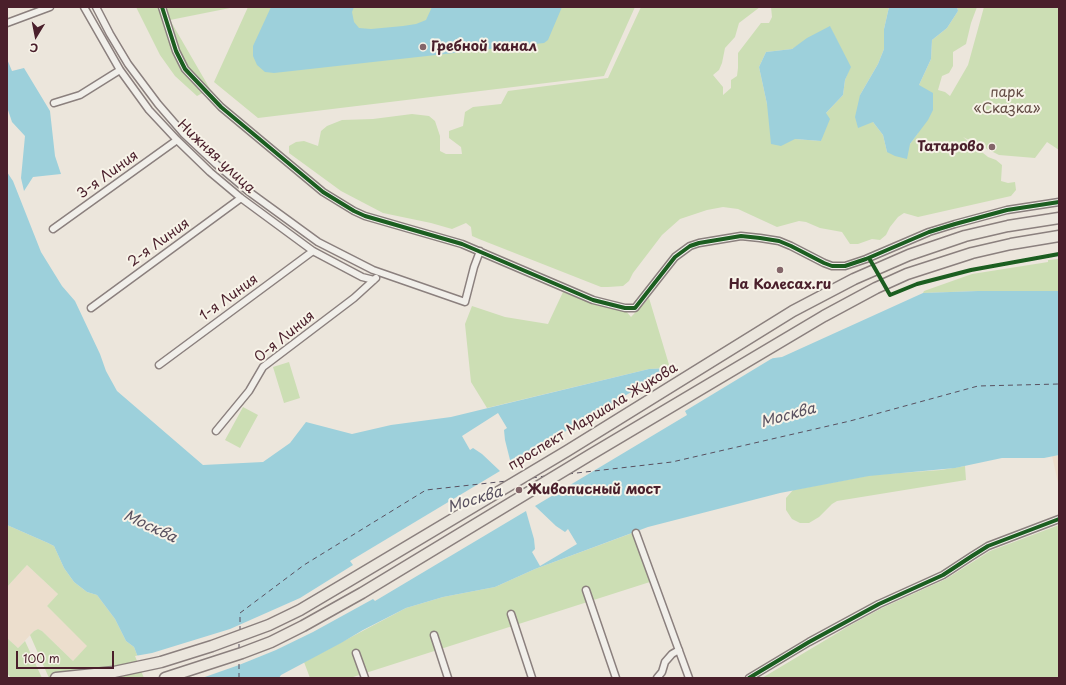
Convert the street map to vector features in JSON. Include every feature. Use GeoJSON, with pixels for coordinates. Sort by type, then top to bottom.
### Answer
{"type":"FeatureCollection","features":[{"type":"Feature","properties":{"kind":"main road","name":"проспект Маршала Жукова"},"geometry":{"type":"LineString","coordinates":[[56,678],[114,672],[161,662],[212,646],[269,625],[300,610],[349,581],[567,450],[793,311],[854,279],[909,255],[965,236],[1008,226],[1059,218]]}},
{"type":"Feature","properties":{"kind":"main road"},"geometry":{"type":"LineString","coordinates":[[165,678],[213,663],[271,642],[302,626],[362,593],[583,459],[824,316],[876,288],[907,274],[972,253],[1011,244],[1059,236]]}},
{"type":"Feature","properties":{"kind":"street"},"geometry":{"type":"LineString","coordinates":[[7,23],[50,7]]}},
{"type":"Feature","properties":{"kind":"street","name":"Нижняя улица"},"geometry":{"type":"LineString","coordinates":[[84,7],[120,70],[149,110],[177,140],[241,198],[313,251],[362,277],[374,280]]}},
{"type":"Feature","properties":{"kind":"street"},"geometry":{"type":"LineString","coordinates":[[96,7],[128,64],[158,104],[184,134],[248,191],[318,242],[381,273],[465,302],[474,267],[480,251]]}},
{"type":"Feature","properties":{"kind":"street"},"geometry":{"type":"LineString","coordinates":[[162,7],[176,51],[185,69],[221,107],[323,192],[365,216],[462,244],[593,300],[631,309],[635,308],[639,304],[675,257],[690,246],[699,243],[741,236],[760,238],[779,241],[832,266],[845,266],[866,259],[929,232],[954,224],[1007,210],[1059,202]]}},
{"type":"Feature","properties":{"kind":"street"},"geometry":{"type":"LineString","coordinates":[[54,103],[80,95],[120,70]]}},
{"type":"Feature","properties":{"kind":"street","name":"3-я Линия"},"geometry":{"type":"LineString","coordinates":[[53,229],[177,140]]}},
{"type":"Feature","properties":{"kind":"street","name":"2-я Линия"},"geometry":{"type":"LineString","coordinates":[[91,308],[241,198]]}},
{"type":"Feature","properties":{"kind":"street","name":"1-я Линия"},"geometry":{"type":"LineString","coordinates":[[159,365],[313,251]]}},
{"type":"Feature","properties":{"kind":"street","name":"0-я Линия"},"geometry":{"type":"LineString","coordinates":[[216,431],[249,391],[263,367],[354,298],[381,273]]}},
{"type":"Feature","properties":{"kind":"street"},"geometry":{"type":"LineString","coordinates":[[749,678],[809,642],[880,604],[943,575],[988,546],[1059,519]]}},
{"type":"Feature","properties":{"kind":"street"},"geometry":{"type":"LineString","coordinates":[[636,533],[689,678]]}},
{"type":"Feature","properties":{"kind":"street"},"geometry":{"type":"LineString","coordinates":[[586,590],[616,678]]}},
{"type":"Feature","properties":{"kind":"street"},"geometry":{"type":"LineString","coordinates":[[511,614],[532,678]]}},
{"type":"Feature","properties":{"kind":"street"},"geometry":{"type":"LineString","coordinates":[[434,635],[448,678]]}},
{"type":"Feature","properties":{"kind":"street"},"geometry":{"type":"LineString","coordinates":[[657,678],[662,672],[665,662],[672,654],[679,650]]}},
{"type":"Feature","properties":{"kind":"street"},"geometry":{"type":"LineString","coordinates":[[356,653],[365,678]]}},
{"type":"Feature","properties":{"kind":"shaded area"},"geometry":{"type":"Polygon","coordinates":[[[1059,455],[1059,487],[1052,456],[1059,455]]]}},
{"type":"Feature","properties":{"kind":"shaded area"},"geometry":{"type":"Polygon","coordinates":[[[27,565],[58,594],[47,606],[88,646],[73,661],[42,631],[38,629],[34,631],[18,648],[7,638],[7,587],[27,565]]]}},
{"type":"Feature","properties":{"kind":"green space"},"geometry":{"type":"Polygon","coordinates":[[[136,7],[235,7],[170,20],[210,89],[197,96],[175,76],[160,55],[136,7]]]}},
{"type":"Feature","properties":{"kind":"green space","name":"Гребной канал"},"geometry":{"type":"Polygon","coordinates":[[[248,7],[635,7],[604,76],[258,118],[214,82],[248,7]]]}},
{"type":"Feature","properties":{"kind":"green space","name":"парк «Сказка»"},"geometry":{"type":"Polygon","coordinates":[[[641,7],[760,7],[739,23],[735,37],[725,48],[719,70],[713,75],[723,87],[723,95],[731,88],[731,80],[737,76],[738,53],[761,23],[769,23],[772,17],[771,7],[889,7],[884,29],[884,49],[878,64],[860,95],[873,122],[883,135],[887,152],[910,144],[918,133],[919,85],[931,59],[932,40],[947,28],[958,11],[957,7],[977,7],[966,44],[953,52],[953,66],[949,73],[942,76],[938,90],[945,92],[950,96],[968,65],[984,7],[1059,7],[1059,150],[1047,142],[1035,158],[999,155],[963,137],[988,157],[996,160],[1002,165],[1001,181],[1008,183],[1015,182],[1016,190],[1011,196],[918,217],[904,213],[898,217],[886,235],[880,240],[872,239],[858,244],[850,244],[842,232],[820,228],[806,222],[799,221],[777,227],[738,209],[723,207],[707,210],[680,219],[662,235],[633,273],[629,281],[623,286],[608,287],[601,287],[472,236],[471,227],[466,223],[452,229],[383,213],[341,191],[289,153],[289,146],[296,142],[304,141],[318,146],[321,131],[327,126],[342,120],[373,119],[412,114],[429,116],[435,121],[440,136],[440,151],[446,154],[462,154],[461,147],[449,138],[449,131],[463,126],[465,112],[473,107],[501,104],[508,91],[608,78],[641,7]],[[830,27],[792,49],[766,52],[759,67],[767,104],[795,139],[821,141],[826,113],[843,95],[845,80],[850,67],[830,27]]]}},
{"type":"Feature","properties":{"kind":"green space"},"geometry":{"type":"Polygon","coordinates":[[[1059,259],[1059,291],[923,293],[924,291],[972,274],[1059,259]]]}},
{"type":"Feature","properties":{"kind":"green space"},"geometry":{"type":"Polygon","coordinates":[[[563,292],[596,305],[626,311],[631,317],[649,298],[670,368],[649,369],[487,408],[471,382],[465,324],[472,306],[505,317],[548,324],[563,292]]]}},
{"type":"Feature","properties":{"kind":"green space"},"geometry":{"type":"Polygon","coordinates":[[[289,362],[300,398],[284,403],[273,367],[289,362]]]}},
{"type":"Feature","properties":{"kind":"green space"},"geometry":{"type":"Polygon","coordinates":[[[243,407],[258,415],[240,448],[225,440],[243,407]]]}},
{"type":"Feature","properties":{"kind":"green space"},"geometry":{"type":"Polygon","coordinates":[[[965,466],[966,480],[837,501],[819,517],[809,523],[800,523],[792,519],[786,510],[786,498],[793,490],[872,475],[941,470],[965,466]]]}},
{"type":"Feature","properties":{"kind":"green space"},"geometry":{"type":"Polygon","coordinates":[[[7,525],[54,546],[64,568],[74,582],[87,592],[97,595],[115,619],[126,641],[134,647],[146,678],[49,678],[30,635],[34,631],[38,629],[42,631],[73,661],[87,646],[47,606],[58,594],[27,565],[7,587],[7,525]]]}},
{"type":"Feature","properties":{"kind":"green space"},"geometry":{"type":"Polygon","coordinates":[[[1059,525],[1059,678],[762,678],[849,626],[882,608],[946,579],[990,551],[1059,525]]]}},
{"type":"Feature","properties":{"kind":"green space"},"geometry":{"type":"Polygon","coordinates":[[[635,532],[653,581],[350,678],[310,678],[304,662],[406,608],[443,597],[495,587],[535,569],[635,532]]]}},
{"type":"Feature","properties":{"kind":"green space"},"geometry":{"type":"Polygon","coordinates":[[[7,638],[18,648],[25,641],[42,678],[11,678],[7,673],[7,638]]]}},
{"type":"Feature","properties":{"kind":"water","name":"Гребной канал"},"geometry":{"type":"Polygon","coordinates":[[[271,7],[354,7],[352,12],[354,22],[359,28],[371,29],[416,24],[426,20],[432,7],[562,7],[548,40],[544,43],[274,73],[265,72],[257,65],[253,56],[253,46],[271,7]]]}},
{"type":"Feature","properties":{"kind":"water"},"geometry":{"type":"Polygon","coordinates":[[[889,7],[957,7],[958,11],[947,28],[932,40],[931,59],[919,85],[933,93],[933,110],[928,120],[910,144],[907,159],[887,152],[883,135],[873,122],[858,128],[855,117],[860,95],[878,64],[884,49],[884,29],[889,7]]]}},
{"type":"Feature","properties":{"kind":"water"},"geometry":{"type":"Polygon","coordinates":[[[830,26],[851,67],[845,80],[843,95],[826,113],[830,119],[821,141],[795,139],[781,146],[771,144],[767,104],[759,67],[766,52],[792,49],[807,38],[830,26]]]}},
{"type":"Feature","properties":{"kind":"water"},"geometry":{"type":"Polygon","coordinates":[[[7,59],[12,71],[24,68],[50,111],[55,156],[61,174],[33,177],[24,191],[21,178],[25,136],[12,122],[7,107],[7,59]]]}},
{"type":"Feature","properties":{"kind":"water","name":"Москва"},"geometry":{"type":"Polygon","coordinates":[[[7,172],[13,181],[41,252],[62,286],[75,301],[100,354],[106,371],[117,391],[203,465],[263,462],[290,443],[306,422],[352,434],[391,425],[451,417],[649,369],[670,368],[674,371],[782,357],[923,293],[978,291],[1059,291],[1059,455],[1044,458],[1002,458],[955,468],[869,476],[780,493],[648,527],[535,569],[495,587],[443,597],[406,608],[281,675],[279,678],[146,678],[134,647],[126,641],[115,619],[97,595],[87,592],[74,582],[64,568],[54,546],[7,525],[7,172]]]}},
{"type":"Feature","properties":{"kind":"pier","name":"Живописный мост"},"geometry":{"type":"Polygon","coordinates":[[[776,356],[685,411],[687,415],[535,506],[556,526],[565,532],[568,529],[577,544],[540,566],[532,552],[535,549],[534,539],[526,511],[375,601],[373,599],[313,632],[276,650],[202,678],[144,678],[135,656],[152,653],[230,629],[300,598],[353,565],[350,561],[500,471],[482,454],[473,448],[470,450],[462,436],[498,413],[507,428],[504,430],[505,440],[511,464],[663,373],[666,376],[679,368],[776,356]]]}},
{"type":"Feature","properties":{"kind":"ferry route"},"geometry":{"type":"LineString","coordinates":[[568,474],[672,462],[850,421],[978,386],[1059,384]]}},
{"type":"Feature","properties":{"kind":"ferry route"},"geometry":{"type":"LineString","coordinates":[[532,478],[545,476]]}},
{"type":"Feature","properties":{"kind":"ferry route"},"geometry":{"type":"LineString","coordinates":[[240,631],[240,613],[304,565],[426,490],[507,481]]}},
{"type":"Feature","properties":{"kind":"ferry route"},"geometry":{"type":"LineString","coordinates":[[239,640],[239,649]]}},
{"type":"Feature","properties":{"kind":"ferry route"},"geometry":{"type":"LineString","coordinates":[[239,658],[239,678]]}},
{"type":"Feature","properties":{"kind":"cycle path"},"geometry":{"type":"LineString","coordinates":[[162,7],[176,51],[185,69],[221,107],[323,192],[365,216],[462,244],[593,300],[625,308],[635,308],[675,257],[690,246],[699,243],[741,236],[760,238],[779,241],[832,266],[845,266],[866,259],[929,232],[955,224],[1007,210],[1059,202]]}},
{"type":"Feature","properties":{"kind":"cycle path"},"geometry":{"type":"LineString","coordinates":[[869,258],[890,295],[917,284],[971,270],[1059,254]]}},
{"type":"Feature","properties":{"kind":"cycle path"},"geometry":{"type":"LineString","coordinates":[[749,678],[809,642],[879,604],[943,575],[988,546],[1059,519]]}},
{"type":"Feature","properties":{"kind":"place","name":"Гребной канал"},"geometry":{"type":"Point","coordinates":[423,47]}},
{"type":"Feature","properties":{"kind":"place","name":"Татарово"},"geometry":{"type":"Point","coordinates":[992,147]}},
{"type":"Feature","properties":{"kind":"place","name":"На Колесах.ru"},"geometry":{"type":"Point","coordinates":[780,270]}},
{"type":"Feature","properties":{"kind":"place","name":"Живописный мост"},"geometry":{"type":"Point","coordinates":[519,490]}}]}
